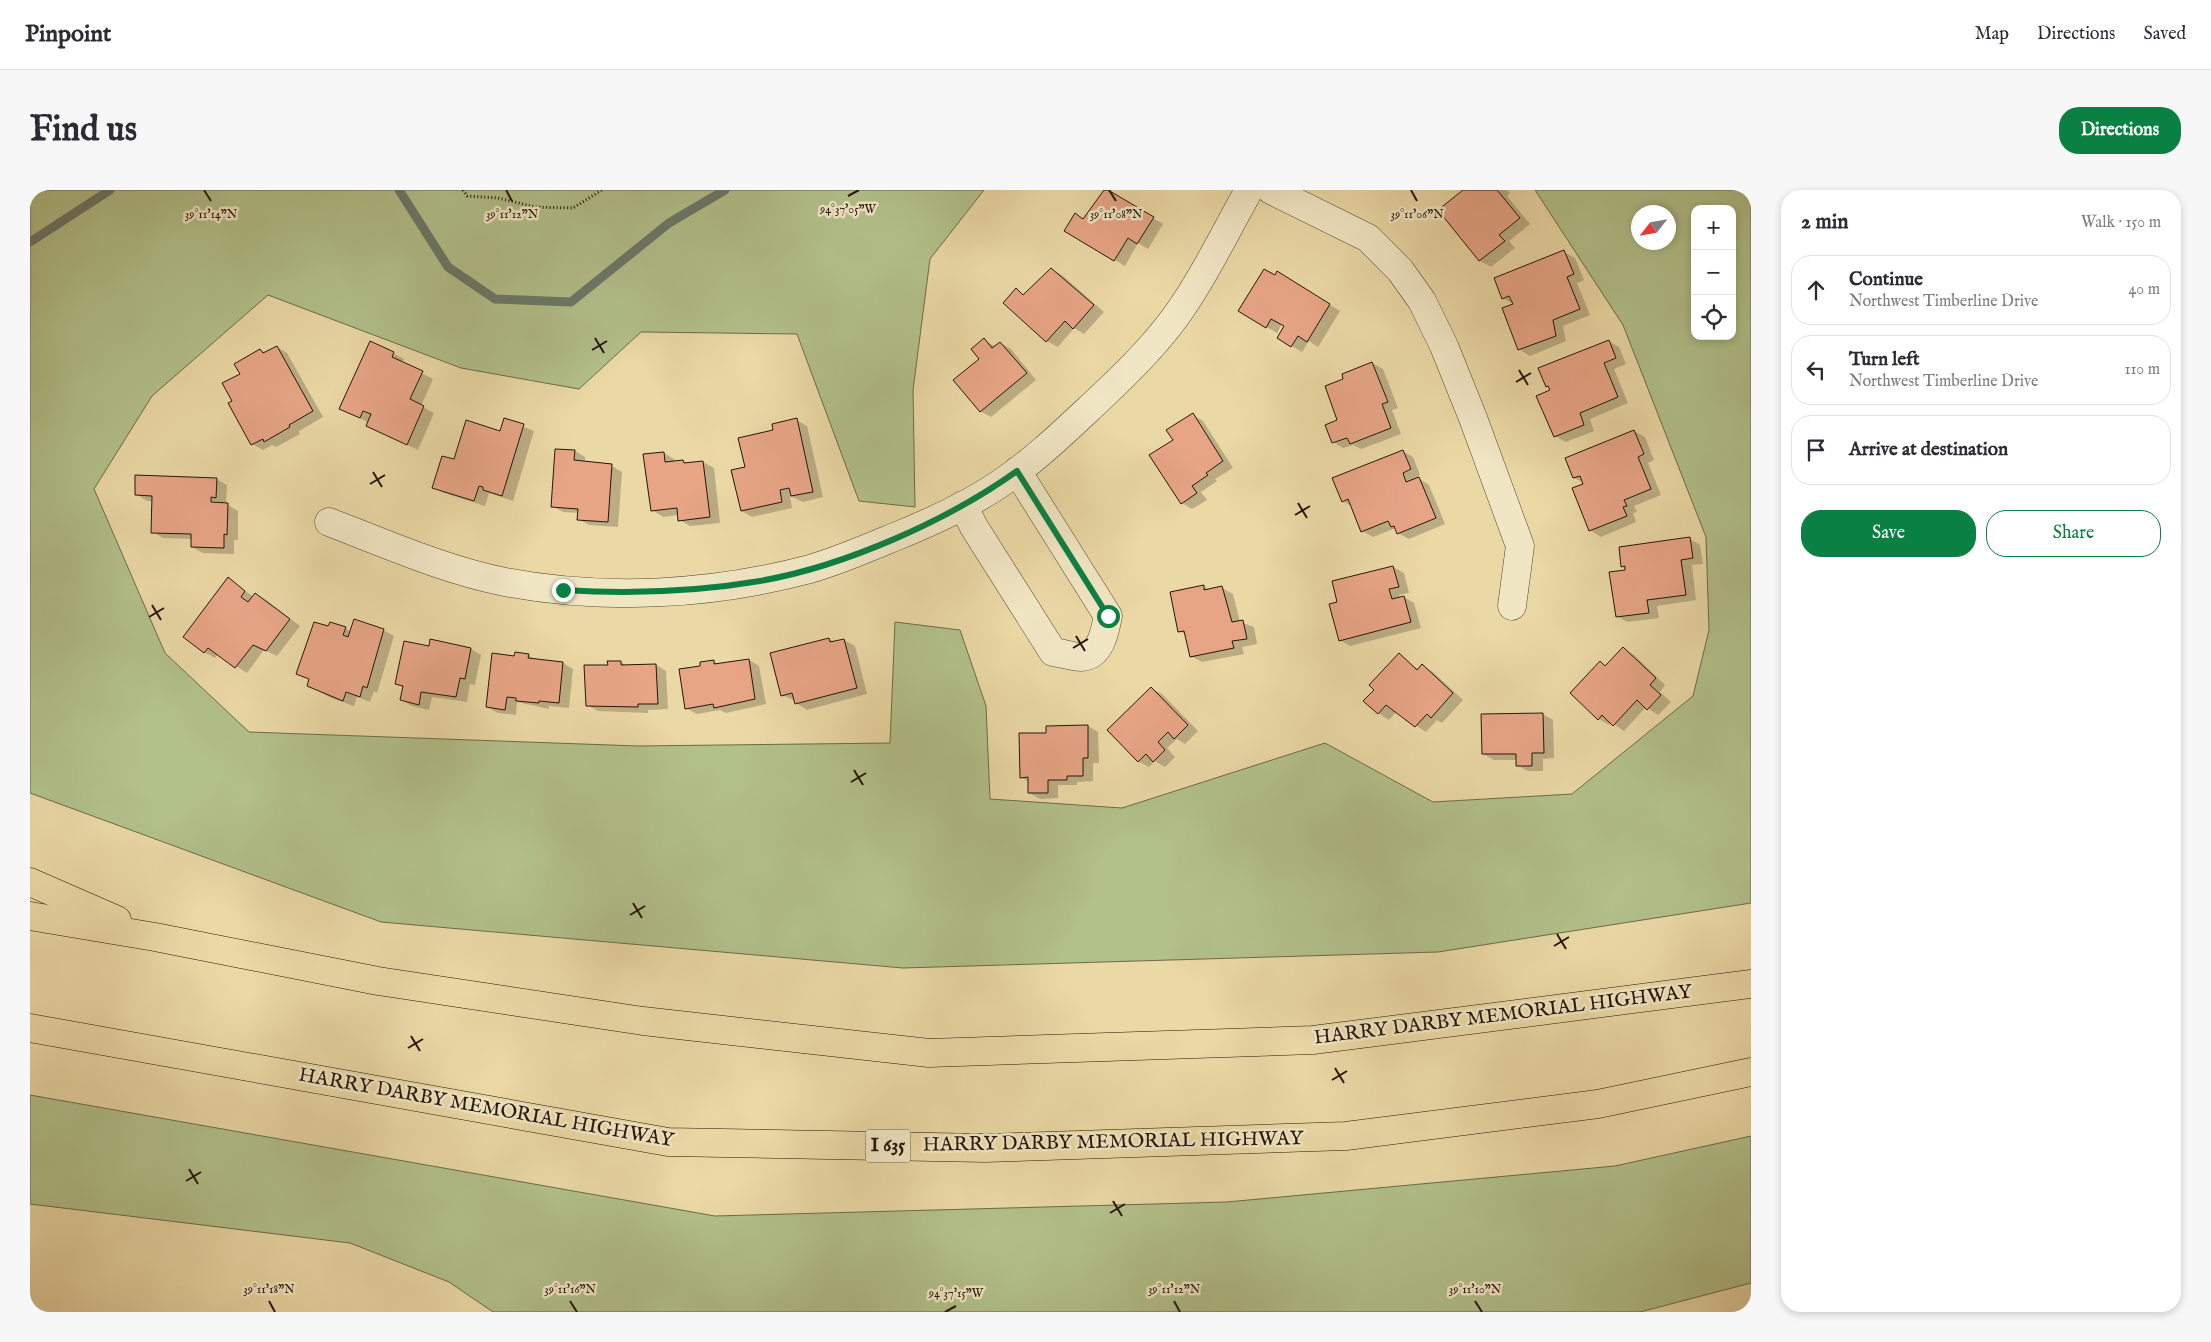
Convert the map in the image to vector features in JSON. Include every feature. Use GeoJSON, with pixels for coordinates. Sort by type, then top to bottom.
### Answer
{"type":"FeatureCollection","features":[{"type":"Feature","properties":{"kind":"highway"},"geometry":{"type":"LineString","coordinates":[[30,882],[155,937]]}},
{"type":"Feature","properties":{"kind":"highway"},"geometry":{"type":"LineString","coordinates":[[30,916],[155,937]]}},
{"type":"Feature","properties":{"kind":"highway","name":"HARRY DARBY MEMORIAL HIGHWAY"},"geometry":{"type":"LineString","coordinates":[[155,937],[378,981],[456,993],[643,1021],[929,1053],[1313,1040],[1751,984]]}},
{"type":"Feature","properties":{"kind":"highway","name":"HARRY DARBY MEMORIAL HIGHWAY"},"geometry":{"type":"LineString","coordinates":[[30,1028],[668,1142],[985,1148],[1346,1136],[1598,1104],[1751,1072]]}},
{"type":"Feature","properties":{"kind":"street"},"geometry":{"type":"LineString","coordinates":[[329,522],[451,568],[505,582],[563,590],[654,592],[761,581],[813,568],[915,529],[963,506],[1017,471],[1061,435],[1154,342],[1187,301],[1248,190]]}},
{"type":"Feature","properties":{"kind":"street"},"geometry":{"type":"LineString","coordinates":[[1271,190],[1368,238],[1400,270],[1422,301],[1444,346],[1473,418],[1520,546],[1512,606]]}},
{"type":"Feature","properties":{"kind":"street"},"geometry":{"type":"LineString","coordinates":[[963,506],[974,527],[1053,652],[1082,657],[1094,652],[1105,635],[1108,616],[1017,471]]}},
{"type":"Feature","properties":{"kind":"path"},"geometry":{"type":"LineString","coordinates":[[462,190],[468,196],[498,198],[535,207],[573,208],[602,190]]}},
{"type":"Feature","properties":{"kind":"green space"},"geometry":{"type":"Polygon","coordinates":[[[30,190],[984,190],[930,259],[913,390],[915,507],[859,501],[797,334],[641,332],[579,389],[461,368],[268,295],[152,396],[94,489],[165,653],[249,732],[638,746],[890,743],[895,622],[960,630],[986,706],[990,799],[1122,808],[1325,743],[1433,802],[1572,794],[1693,696],[1709,630],[1706,537],[1623,325],[1535,190],[1751,190],[1751,903],[1438,952],[903,968],[381,922],[30,793],[30,190]]]}},
{"type":"Feature","properties":{"kind":"green space"},"geometry":{"type":"Polygon","coordinates":[[[30,1095],[715,1216],[1227,1202],[1615,1166],[1751,1136],[1751,1283],[1640,1312],[493,1312],[449,1282],[350,1243],[30,1204],[30,1095]]]}},
{"type":"Feature","properties":{"kind":"building"},"geometry":{"type":"Polygon","coordinates":[[[1104,190],[1108,190],[1154,217],[1137,244],[1128,238],[1114,261],[1064,231],[1075,213],[1083,219],[1104,190]]]}},
{"type":"Feature","properties":{"kind":"building"},"geometry":{"type":"Polygon","coordinates":[[[1463,190],[1497,190],[1520,218],[1499,235],[1505,241],[1479,261],[1438,210],[1463,190]]]}},
{"type":"Feature","properties":{"kind":"building"},"geometry":{"type":"Polygon","coordinates":[[[1564,250],[1574,274],[1567,277],[1580,309],[1553,320],[1556,336],[1518,350],[1502,308],[1513,304],[1509,296],[1502,299],[1494,278],[1564,250]]]}},
{"type":"Feature","properties":{"kind":"building"},"geometry":{"type":"Polygon","coordinates":[[[1051,268],[1094,305],[1073,329],[1065,321],[1046,342],[1003,303],[1016,288],[1023,295],[1051,268]]]}},
{"type":"Feature","properties":{"kind":"building"},"geometry":{"type":"Polygon","coordinates":[[[1264,269],[1275,275],[1277,271],[1330,304],[1307,342],[1298,336],[1291,347],[1277,338],[1284,326],[1271,319],[1266,328],[1238,311],[1264,269]]]}},
{"type":"Feature","properties":{"kind":"building"},"geometry":{"type":"Polygon","coordinates":[[[984,338],[992,348],[1000,342],[1027,373],[980,412],[953,380],[979,359],[971,349],[984,338]]]}},
{"type":"Feature","properties":{"kind":"building"},"geometry":{"type":"Polygon","coordinates":[[[1609,340],[1616,358],[1604,363],[1618,397],[1580,413],[1584,425],[1554,437],[1536,396],[1550,390],[1548,386],[1546,387],[1538,368],[1609,340]]]}},
{"type":"Feature","properties":{"kind":"building"},"geometry":{"type":"Polygon","coordinates":[[[370,341],[394,352],[392,357],[423,371],[410,399],[424,406],[407,445],[366,426],[371,414],[363,411],[360,418],[339,409],[370,341]]]}},
{"type":"Feature","properties":{"kind":"building"},"geometry":{"type":"Polygon","coordinates":[[[277,346],[313,411],[264,442],[263,439],[251,445],[228,403],[232,401],[222,383],[240,374],[234,364],[260,349],[263,353],[277,346]]]}},
{"type":"Feature","properties":{"kind":"building"},"geometry":{"type":"Polygon","coordinates":[[[1372,362],[1388,402],[1382,404],[1391,428],[1350,444],[1347,438],[1332,443],[1325,425],[1337,420],[1325,386],[1343,379],[1342,374],[1372,362]]]}},
{"type":"Feature","properties":{"kind":"building"},"geometry":{"type":"Polygon","coordinates":[[[1193,413],[1223,461],[1192,486],[1197,493],[1181,504],[1149,455],[1173,440],[1166,430],[1193,413]]]}},
{"type":"Feature","properties":{"kind":"building"},"geometry":{"type":"Polygon","coordinates":[[[504,418],[524,424],[502,496],[483,490],[483,487],[479,486],[474,501],[432,488],[442,456],[454,459],[466,420],[500,431],[504,418]]]}},
{"type":"Feature","properties":{"kind":"building"},"geometry":{"type":"Polygon","coordinates":[[[797,418],[813,492],[791,496],[789,488],[780,490],[782,502],[741,511],[731,470],[745,467],[738,438],[773,430],[772,424],[797,418]]]}},
{"type":"Feature","properties":{"kind":"building"},"geometry":{"type":"Polygon","coordinates":[[[1634,430],[1644,454],[1638,457],[1651,489],[1624,500],[1627,506],[1623,507],[1627,516],[1589,531],[1572,488],[1583,484],[1580,476],[1573,478],[1565,458],[1634,430]]]}},
{"type":"Feature","properties":{"kind":"building"},"geometry":{"type":"Polygon","coordinates":[[[555,449],[575,450],[574,460],[612,464],[608,522],[577,520],[578,509],[551,507],[555,449]]]}},
{"type":"Feature","properties":{"kind":"building"},"geometry":{"type":"Polygon","coordinates":[[[1403,450],[1411,469],[1403,473],[1406,482],[1419,477],[1436,518],[1397,534],[1394,526],[1391,527],[1388,521],[1361,532],[1348,499],[1342,502],[1332,478],[1403,450]]]}},
{"type":"Feature","properties":{"kind":"building"},"geometry":{"type":"Polygon","coordinates":[[[664,452],[665,462],[683,460],[684,463],[703,461],[710,517],[678,521],[677,508],[651,511],[643,454],[664,452]]]}},
{"type":"Feature","properties":{"kind":"building"},"geometry":{"type":"Polygon","coordinates":[[[135,475],[217,478],[216,498],[211,497],[211,502],[228,503],[227,535],[224,534],[224,548],[191,547],[191,534],[151,533],[152,496],[135,495],[135,475]]]}},
{"type":"Feature","properties":{"kind":"building"},"geometry":{"type":"Polygon","coordinates":[[[1690,537],[1693,558],[1681,560],[1686,595],[1647,600],[1649,613],[1616,617],[1609,572],[1625,570],[1625,566],[1621,567],[1619,547],[1690,537]]]}},
{"type":"Feature","properties":{"kind":"building"},"geometry":{"type":"Polygon","coordinates":[[[1393,566],[1399,587],[1389,589],[1392,599],[1404,596],[1411,622],[1339,641],[1329,604],[1337,602],[1332,581],[1393,566]]]}},
{"type":"Feature","properties":{"kind":"building"},"geometry":{"type":"Polygon","coordinates":[[[228,577],[245,591],[241,597],[248,602],[255,593],[290,619],[266,651],[253,645],[235,668],[208,648],[204,653],[183,637],[228,577]]]}},
{"type":"Feature","properties":{"kind":"building"},"geometry":{"type":"Polygon","coordinates":[[[1204,585],[1204,590],[1222,586],[1232,622],[1243,620],[1247,639],[1232,641],[1234,648],[1190,657],[1184,631],[1178,632],[1170,592],[1204,585]]]}},
{"type":"Feature","properties":{"kind":"building"},"geometry":{"type":"Polygon","coordinates":[[[354,619],[384,629],[367,688],[363,686],[360,697],[346,692],[343,701],[307,686],[309,679],[296,674],[314,622],[328,626],[330,622],[346,627],[343,635],[348,637],[354,619]]]}},
{"type":"Feature","properties":{"kind":"building"},"geometry":{"type":"Polygon","coordinates":[[[829,638],[830,642],[844,639],[857,688],[795,704],[792,693],[781,696],[770,653],[829,638]]]}},
{"type":"Feature","properties":{"kind":"building"},"geometry":{"type":"Polygon","coordinates":[[[430,639],[471,648],[465,679],[460,678],[456,697],[421,692],[419,705],[400,700],[403,686],[395,684],[404,641],[429,646],[430,639]]]}},
{"type":"Feature","properties":{"kind":"building"},"geometry":{"type":"Polygon","coordinates":[[[1623,647],[1656,678],[1650,685],[1661,695],[1647,710],[1637,700],[1613,726],[1602,715],[1598,720],[1570,693],[1600,661],[1605,666],[1623,647]]]}},
{"type":"Feature","properties":{"kind":"building"},"geometry":{"type":"Polygon","coordinates":[[[515,652],[529,654],[528,658],[563,662],[559,703],[516,701],[516,698],[507,697],[505,710],[486,707],[492,653],[514,656],[515,652]]]}},
{"type":"Feature","properties":{"kind":"building"},"geometry":{"type":"Polygon","coordinates":[[[1399,653],[1417,670],[1422,664],[1453,693],[1431,718],[1427,714],[1415,727],[1386,705],[1378,714],[1363,701],[1374,690],[1369,685],[1399,653]]]}},
{"type":"Feature","properties":{"kind":"building"},"geometry":{"type":"Polygon","coordinates":[[[749,659],[755,699],[714,708],[713,704],[685,709],[679,669],[700,666],[700,662],[714,660],[714,664],[749,659]]]}},
{"type":"Feature","properties":{"kind":"building"},"geometry":{"type":"Polygon","coordinates":[[[607,661],[621,661],[621,665],[656,664],[658,704],[638,704],[638,707],[586,706],[584,665],[608,665],[607,661]]]}},
{"type":"Feature","properties":{"kind":"building"},"geometry":{"type":"Polygon","coordinates":[[[1151,687],[1188,725],[1174,739],[1168,732],[1158,742],[1165,750],[1153,762],[1146,754],[1138,762],[1107,730],[1151,687]]]}},
{"type":"Feature","properties":{"kind":"building"},"geometry":{"type":"Polygon","coordinates":[[[1543,713],[1544,753],[1532,753],[1532,766],[1516,766],[1516,754],[1482,754],[1481,714],[1543,713]]]}},
{"type":"Feature","properties":{"kind":"building"},"geometry":{"type":"Polygon","coordinates":[[[1088,725],[1088,758],[1083,758],[1083,776],[1067,776],[1067,780],[1048,780],[1048,793],[1028,793],[1028,777],[1020,778],[1019,733],[1046,733],[1046,726],[1088,725]]]}},
{"type":"Feature","properties":{"kind":"waterway"},"geometry":{"type":"LineString","coordinates":[[30,242],[110,190]]}},
{"type":"Feature","properties":{"kind":"waterway"},"geometry":{"type":"LineString","coordinates":[[399,190],[448,267],[495,299],[571,302],[669,223],[725,190]]}},
{"type":"Feature","properties":{"kind":"route"},"geometry":{"type":"LineString","coordinates":[[563,590],[654,592],[705,588],[761,581],[813,568],[865,550],[915,529],[963,506],[994,488],[1017,471],[1108,616]]}}]}
